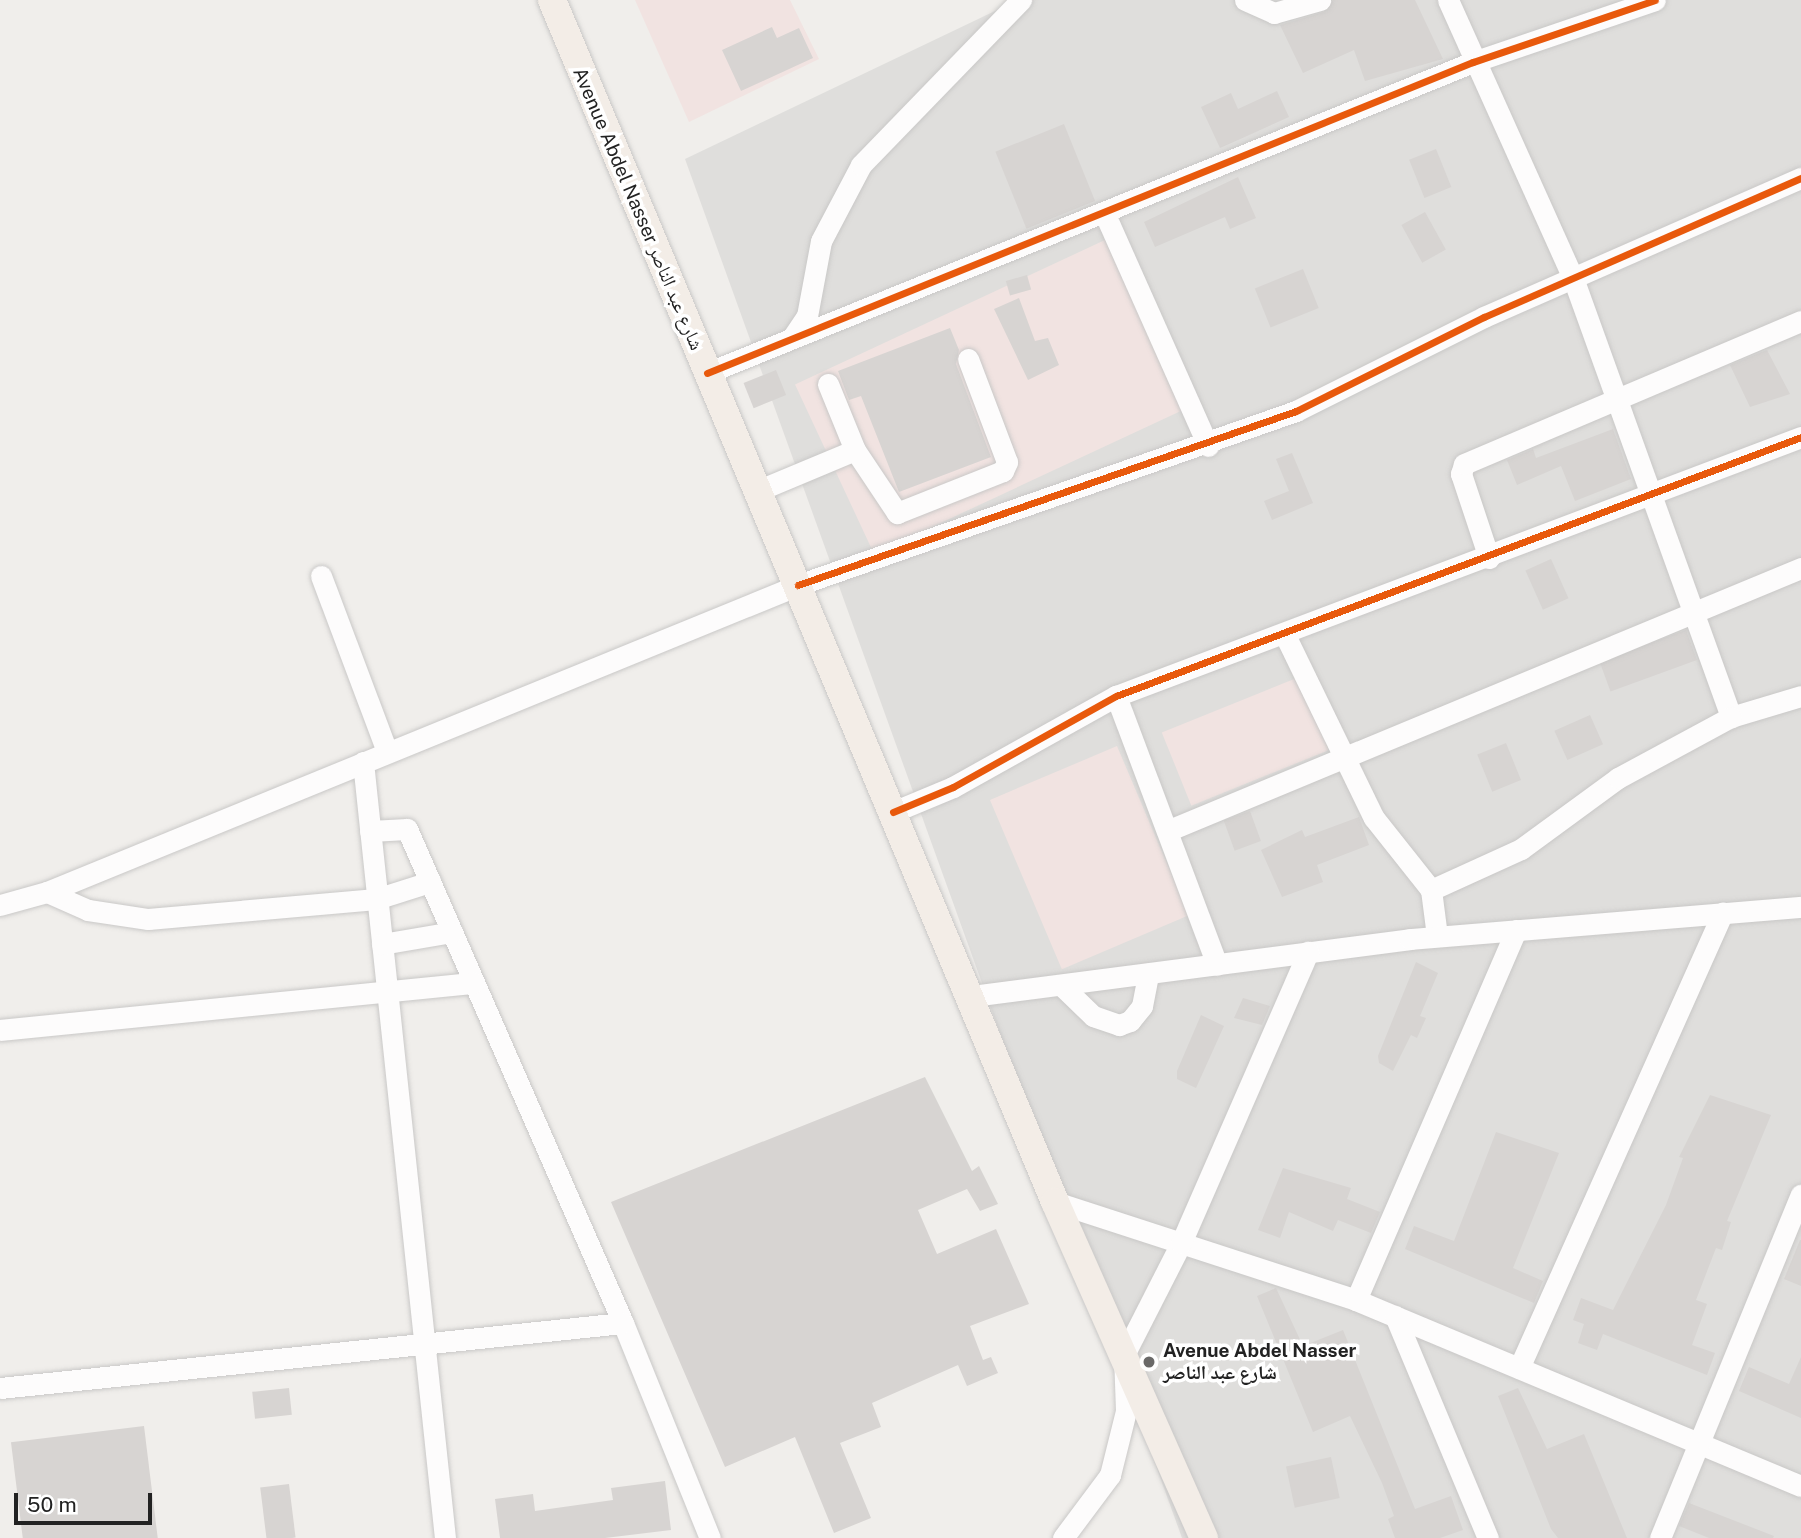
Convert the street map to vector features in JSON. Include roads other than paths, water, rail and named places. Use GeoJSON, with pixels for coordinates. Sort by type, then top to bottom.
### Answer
{"type":"FeatureCollection","features":[{"type":"Feature","properties":{"kind":"main road","name":"Avenue Abdel Nasser شارع عبد الناصر"},"geometry":{"type":"LineString","coordinates":[[552,0],[707,373],[972,996],[1055,1202],[1204,1538]]}},
{"type":"Feature","properties":{"kind":"street"},"geometry":{"type":"LineString","coordinates":[[790,340],[807,317],[821,241],[861,165],[1021,0]]}},
{"type":"Feature","properties":{"kind":"street"},"geometry":{"type":"LineString","coordinates":[[1245,0],[1274,13],[1320,0]]}},
{"type":"Feature","properties":{"kind":"street"},"geometry":{"type":"LineString","coordinates":[[1448,0],[1473,62],[1573,278],[1615,397],[1652,490],[1675,566],[1695,607],[1731,717]]}},
{"type":"Feature","properties":{"kind":"street"},"geometry":{"type":"LineString","coordinates":[[707,373],[1473,62],[1655,0]]}},
{"type":"Feature","properties":{"kind":"street"},"geometry":{"type":"LineString","coordinates":[[0,905],[47,892],[798,585],[1135,466],[1208,446],[1296,411],[1573,278],[1801,178]]}},
{"type":"Feature","properties":{"kind":"street"},"geometry":{"type":"LineString","coordinates":[[1104,212],[1208,446]]}},
{"type":"Feature","properties":{"kind":"street"},"geometry":{"type":"LineString","coordinates":[[1489,558],[1461,474],[1464,464],[1615,397],[1801,321]]}},
{"type":"Feature","properties":{"kind":"street"},"geometry":{"type":"LineString","coordinates":[[828,384],[855,450],[897,513],[1003,471],[1007,462],[968,359]]}},
{"type":"Feature","properties":{"kind":"street"},"geometry":{"type":"LineString","coordinates":[[894,812],[953,787],[1028,740],[1116,696],[1489,558],[1652,490],[1801,438]]}},
{"type":"Feature","properties":{"kind":"street"},"geometry":{"type":"LineString","coordinates":[[757,491],[855,450]]}},
{"type":"Feature","properties":{"kind":"street"},"geometry":{"type":"LineString","coordinates":[[1167,831],[1695,607],[1801,568]]}},
{"type":"Feature","properties":{"kind":"street"},"geometry":{"type":"LineString","coordinates":[[321,576],[387,752]]}},
{"type":"Feature","properties":{"kind":"street"},"geometry":{"type":"LineString","coordinates":[[1285,635],[1374,818],[1431,890],[1437,936]]}},
{"type":"Feature","properties":{"kind":"street"},"geometry":{"type":"LineString","coordinates":[[1116,696],[1217,965]]}},
{"type":"Feature","properties":{"kind":"street"},"geometry":{"type":"LineString","coordinates":[[1431,890],[1521,849],[1618,778],[1731,717],[1801,696]]}},
{"type":"Feature","properties":{"kind":"street"},"geometry":{"type":"LineString","coordinates":[[362,762],[445,1538]]}},
{"type":"Feature","properties":{"kind":"street"},"geometry":{"type":"LineString","coordinates":[[370,831],[407,828],[623,1323],[710,1538]]}},
{"type":"Feature","properties":{"kind":"street"},"geometry":{"type":"LineString","coordinates":[[47,892],[88,910],[148,919],[376,899],[430,882]]}},
{"type":"Feature","properties":{"kind":"street"},"geometry":{"type":"LineString","coordinates":[[972,996],[1437,936],[1801,906]]}},
{"type":"Feature","properties":{"kind":"street"},"geometry":{"type":"LineString","coordinates":[[1519,1368],[1723,913]]}},
{"type":"Feature","properties":{"kind":"street"},"geometry":{"type":"LineString","coordinates":[[1356,1300],[1516,930]]}},
{"type":"Feature","properties":{"kind":"street"},"geometry":{"type":"LineString","coordinates":[[382,944],[452,932]]}},
{"type":"Feature","properties":{"kind":"street"},"geometry":{"type":"LineString","coordinates":[[1063,1538],[1110,1475],[1122,1441],[1124,1355],[1181,1243],[1308,952]]}},
{"type":"Feature","properties":{"kind":"street"},"geometry":{"type":"LineString","coordinates":[[1060,985],[1093,1016],[1119,1025],[1130,1021],[1142,1006],[1148,974]]}},
{"type":"Feature","properties":{"kind":"street"},"geometry":{"type":"LineString","coordinates":[[0,1030],[474,983]]}},
{"type":"Feature","properties":{"kind":"street"},"geometry":{"type":"LineString","coordinates":[[1660,1538],[1800,1199]]}},
{"type":"Feature","properties":{"kind":"street"},"geometry":{"type":"LineString","coordinates":[[1055,1202],[1356,1300],[1801,1486]]}},
{"type":"Feature","properties":{"kind":"street"},"geometry":{"type":"LineString","coordinates":[[1395,1316],[1489,1538]]}},
{"type":"Feature","properties":{"kind":"street"},"geometry":{"type":"LineString","coordinates":[[0,1388],[623,1323]]}},
{"type":"Feature","properties":{"kind":"place","name":"Avenue Abdel Nasser شارع عبد الناصر"},"geometry":{"type":"Point","coordinates":[1149,1362]}}]}
